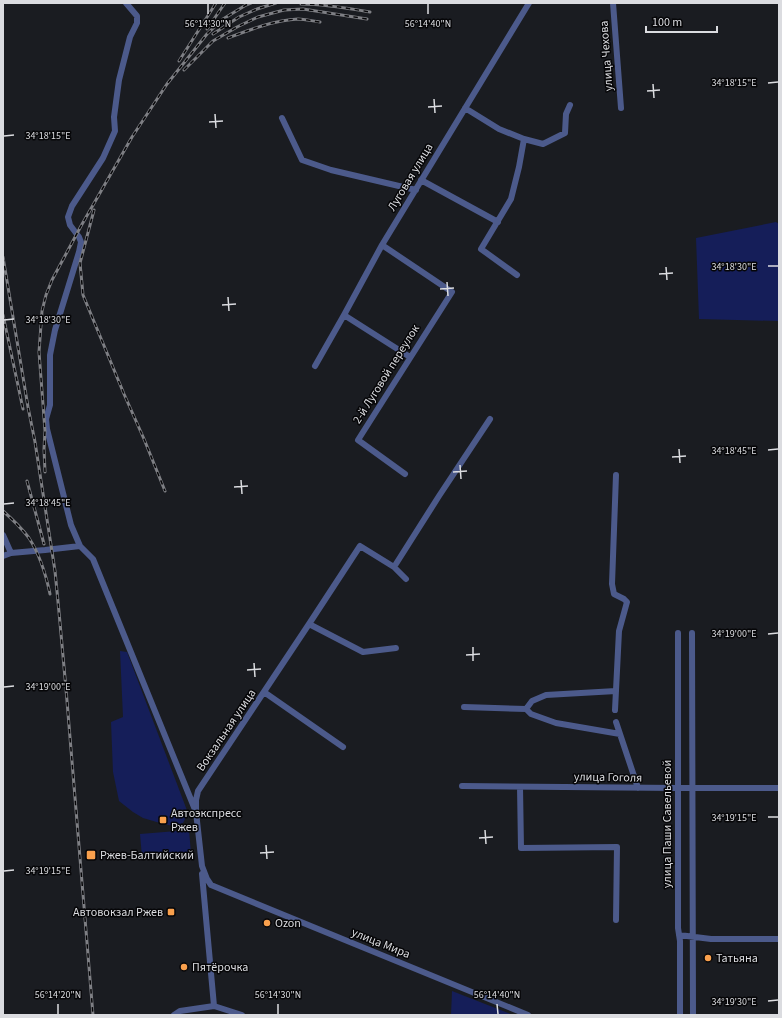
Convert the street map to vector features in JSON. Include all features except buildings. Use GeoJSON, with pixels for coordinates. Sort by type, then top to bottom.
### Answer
{"type":"FeatureCollection","features":[{"type":"Feature","properties":{"kind":"street"},"geometry":{"type":"LineString","coordinates":[[126,3],[137,16],[137,23],[130,37],[119,80],[114,117],[115,131],[103,158],[72,206],[68,217],[70,225],[77,233],[81,242],[55,330],[50,355],[50,405],[46,419],[47,429],[71,525],[80,546],[92,559],[196,812]]}},
{"type":"Feature","properties":{"kind":"street","name":"Луговая улица"},"geometry":{"type":"LineString","coordinates":[[315,366],[382,245],[529,3]]}},
{"type":"Feature","properties":{"kind":"street","name":"улица Чехова"},"geometry":{"type":"LineString","coordinates":[[613,3],[621,108]]}},
{"type":"Feature","properties":{"kind":"street"},"geometry":{"type":"LineString","coordinates":[[465,108],[499,129],[524,139],[543,144],[564,133],[566,114],[570,105]]}},
{"type":"Feature","properties":{"kind":"street"},"geometry":{"type":"LineString","coordinates":[[282,118],[302,160],[331,170],[416,190]]}},
{"type":"Feature","properties":{"kind":"street"},"geometry":{"type":"LineString","coordinates":[[518,276],[481,249],[511,199],[524,139]]}},
{"type":"Feature","properties":{"kind":"street"},"geometry":{"type":"LineString","coordinates":[[421,180],[498,222]]}},
{"type":"Feature","properties":{"kind":"street","name":"2-й Луговой переулок"},"geometry":{"type":"LineString","coordinates":[[382,245],[452,292],[358,440],[405,474]]}},
{"type":"Feature","properties":{"kind":"street"},"geometry":{"type":"LineString","coordinates":[[344,315],[410,357]]}},
{"type":"Feature","properties":{"kind":"street"},"geometry":{"type":"LineString","coordinates":[[406,580],[394,566],[490,419]]}},
{"type":"Feature","properties":{"kind":"street"},"geometry":{"type":"LineString","coordinates":[[615,710],[619,631],[627,602],[614,594],[612,584],[616,475]]}},
{"type":"Feature","properties":{"kind":"street"},"geometry":{"type":"LineString","coordinates":[[3,535],[11,553]]}},
{"type":"Feature","properties":{"kind":"street"},"geometry":{"type":"LineString","coordinates":[[3,556],[11,553],[80,546]]}},
{"type":"Feature","properties":{"kind":"street","name":"Вокзальная улица"},"geometry":{"type":"LineString","coordinates":[[226,891],[211,885],[202,866],[196,812],[198,791],[360,546],[394,566]]}},
{"type":"Feature","properties":{"kind":"street"},"geometry":{"type":"LineString","coordinates":[[309,624],[363,652],[396,648]]}},
{"type":"Feature","properties":{"kind":"street","name":"улица Паши Савельевой"},"geometry":{"type":"LineString","coordinates":[[678,633],[678,928],[680,1015]]}},
{"type":"Feature","properties":{"kind":"street"},"geometry":{"type":"LineString","coordinates":[[692,633],[693,1015]]}},
{"type":"Feature","properties":{"kind":"street"},"geometry":{"type":"LineString","coordinates":[[526,709],[532,701],[546,695],[616,691]]}},
{"type":"Feature","properties":{"kind":"street"},"geometry":{"type":"LineString","coordinates":[[264,692],[343,747]]}},
{"type":"Feature","properties":{"kind":"street"},"geometry":{"type":"LineString","coordinates":[[464,707],[526,709],[531,714],[556,723],[620,734]]}},
{"type":"Feature","properties":{"kind":"street"},"geometry":{"type":"LineString","coordinates":[[616,722],[638,788]]}},
{"type":"Feature","properties":{"kind":"street","name":"улица Гоголя"},"geometry":{"type":"LineString","coordinates":[[462,786],[779,788]]}},
{"type":"Feature","properties":{"kind":"street"},"geometry":{"type":"LineString","coordinates":[[520,787],[521,848],[617,847],[616,920]]}},
{"type":"Feature","properties":{"kind":"street"},"geometry":{"type":"LineString","coordinates":[[202,866],[214,1006]]}},
{"type":"Feature","properties":{"kind":"street"},"geometry":{"type":"LineString","coordinates":[[204,896],[210,889],[226,891]]}},
{"type":"Feature","properties":{"kind":"street","name":"улица Мира"},"geometry":{"type":"LineString","coordinates":[[226,891],[528,1015]]}},
{"type":"Feature","properties":{"kind":"street"},"geometry":{"type":"LineString","coordinates":[[679,935],[711,939],[779,939]]}},
{"type":"Feature","properties":{"kind":"street"},"geometry":{"type":"LineString","coordinates":[[174,1015],[180,1011],[214,1006],[242,1015]]}},
{"type":"Feature","properties":{"kind":"shaded area"},"geometry":{"type":"Polygon","coordinates":[[[776,222],[779,224],[779,321],[699,319],[696,238],[776,222]]]}},
{"type":"Feature","properties":{"kind":"shaded area"},"geometry":{"type":"Polygon","coordinates":[[[120,651],[127,652],[188,813],[183,823],[173,826],[143,818],[119,801],[113,772],[111,722],[123,717],[120,651]]]}},
{"type":"Feature","properties":{"kind":"shaded area"},"geometry":{"type":"Polygon","coordinates":[[[189,830],[191,853],[142,857],[140,834],[189,830]]]}},
{"type":"Feature","properties":{"kind":"shaded area"},"geometry":{"type":"Polygon","coordinates":[[[452,991],[513,1015],[451,1015],[452,991]]]}},
{"type":"Feature","properties":{"kind":"railway"},"geometry":{"type":"LineString","coordinates":[[179,61],[216,3]]}},
{"type":"Feature","properties":{"kind":"railway"},"geometry":{"type":"LineString","coordinates":[[207,29],[225,3]]}},
{"type":"Feature","properties":{"kind":"railway"},"geometry":{"type":"LineString","coordinates":[[45,472],[45,431],[39,352],[42,311],[52,280],[132,137],[167,84],[207,34],[223,19],[251,3]]}},
{"type":"Feature","properties":{"kind":"railway"},"geometry":{"type":"LineString","coordinates":[[213,34],[239,17],[276,3]]}},
{"type":"Feature","properties":{"kind":"railway"},"geometry":{"type":"LineString","coordinates":[[301,4],[327,5],[370,12]]}},
{"type":"Feature","properties":{"kind":"railway"},"geometry":{"type":"LineString","coordinates":[[184,70],[213,41],[258,17],[284,10],[303,9],[367,19]]}},
{"type":"Feature","properties":{"kind":"railway"},"geometry":{"type":"LineString","coordinates":[[228,38],[280,21],[298,19],[320,22]]}},
{"type":"Feature","properties":{"kind":"railway"},"geometry":{"type":"LineString","coordinates":[[94,210],[80,263],[83,295],[165,491]]}},
{"type":"Feature","properties":{"kind":"railway"},"geometry":{"type":"LineString","coordinates":[[3,257],[35,442],[55,571],[93,1015]]}},
{"type":"Feature","properties":{"kind":"railway"},"geometry":{"type":"LineString","coordinates":[[3,315],[23,409]]}},
{"type":"Feature","properties":{"kind":"railway"},"geometry":{"type":"LineString","coordinates":[[27,481],[44,544]]}},
{"type":"Feature","properties":{"kind":"railway"},"geometry":{"type":"LineString","coordinates":[[3,511],[24,531],[33,545],[42,565],[50,594]]}},
{"type":"Feature","properties":{"kind":"place","name":"Автоэкспресс Ржев"},"geometry":{"type":"Point","coordinates":[163,820]}},
{"type":"Feature","properties":{"kind":"place","name":"Ржев-Балтийский"},"geometry":{"type":"Point","coordinates":[91,855]}},
{"type":"Feature","properties":{"kind":"place","name":"Автовокзал Ржев"},"geometry":{"type":"Point","coordinates":[171,912]}},
{"type":"Feature","properties":{"kind":"place","name":"Ozon"},"geometry":{"type":"Point","coordinates":[267,923]}},
{"type":"Feature","properties":{"kind":"place","name":"Татьяна"},"geometry":{"type":"Point","coordinates":[708,958]}},
{"type":"Feature","properties":{"kind":"place","name":"Пятёрочка"},"geometry":{"type":"Point","coordinates":[184,967]}}]}
